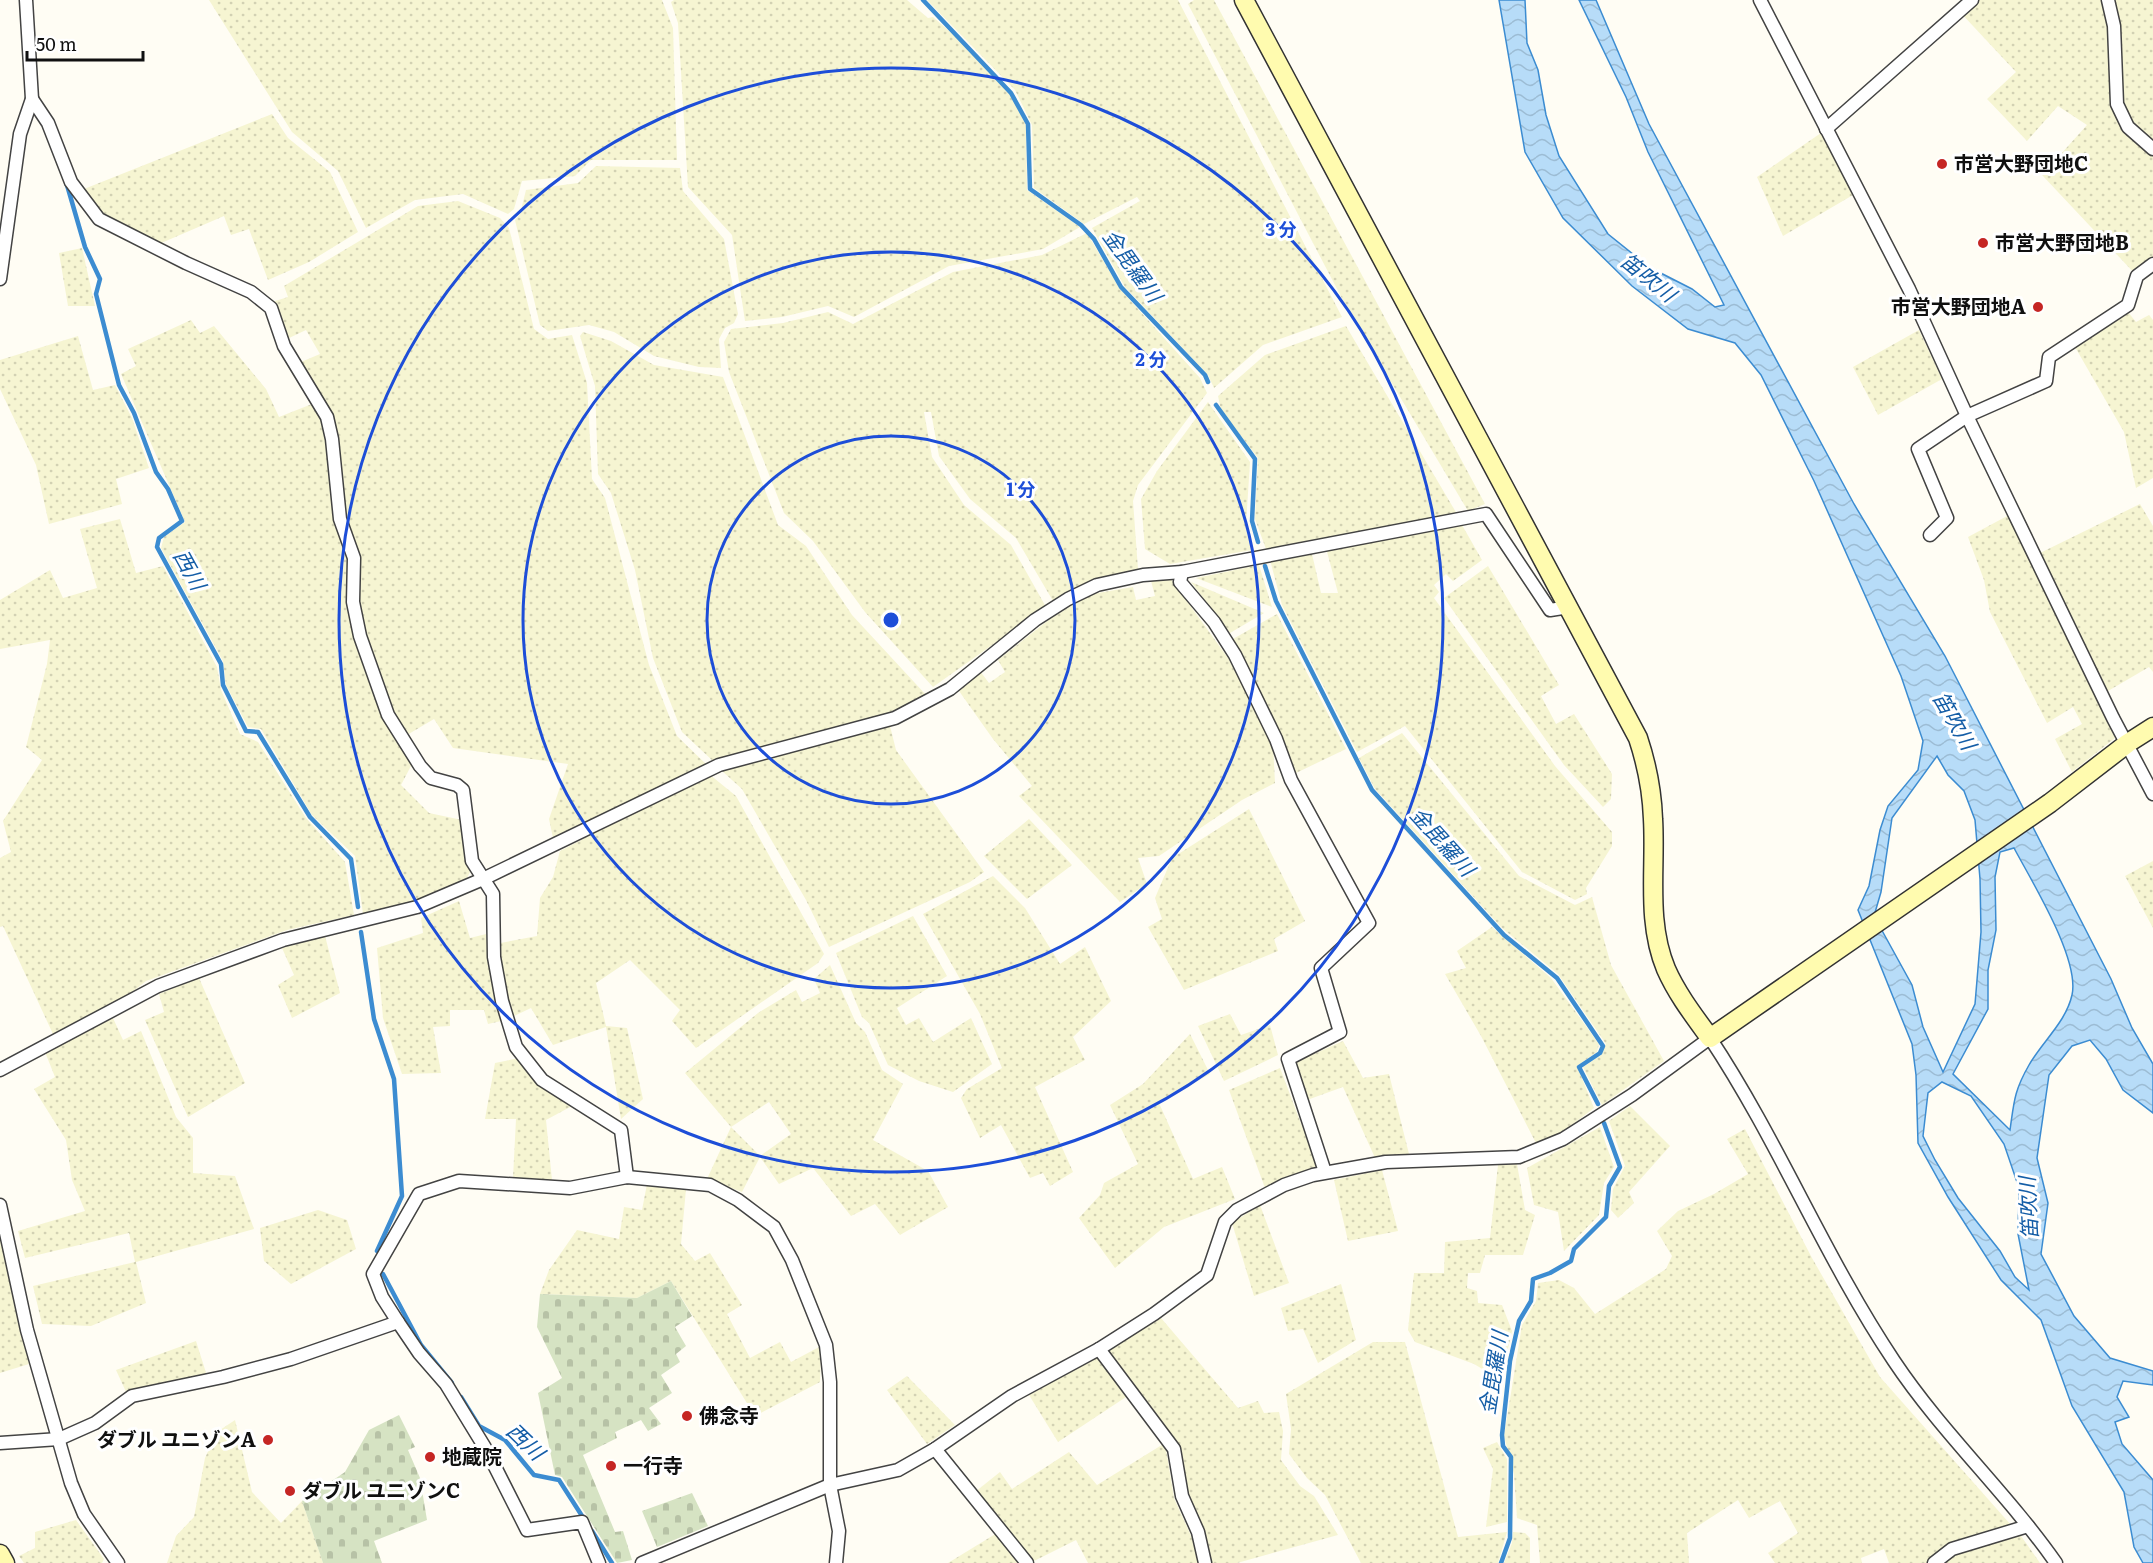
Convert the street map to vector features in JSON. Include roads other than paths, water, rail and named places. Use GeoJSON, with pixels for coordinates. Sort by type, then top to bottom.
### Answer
{"type":"FeatureCollection","features":[{"type":"Feature","properties":{"kind":"street"},"geometry":{"type":"LineString","coordinates":[[0,279],[20,134],[32,99],[26,0]]}},
{"type":"Feature","properties":{"kind":"street"},"geometry":{"type":"LineString","coordinates":[[1244,0],[1638,738],[1651,787],[1656,934],[1665,968],[1680,996],[1745,1090],[1836,1266],[1896,1364],[2056,1563]]}},
{"type":"Feature","properties":{"kind":"street"},"geometry":{"type":"LineString","coordinates":[[1760,0],[1909,289],[1967,416],[2113,718],[2153,794]]}},
{"type":"Feature","properties":{"kind":"street"},"geometry":{"type":"LineString","coordinates":[[1826,129],[1972,0]]}},
{"type":"Feature","properties":{"kind":"street"},"geometry":{"type":"LineString","coordinates":[[2108,0],[2114,26],[2117,104],[2128,127],[2153,149]]}},
{"type":"Feature","properties":{"kind":"street"},"geometry":{"type":"LineString","coordinates":[[32,99],[48,123],[71,182],[99,219],[186,263],[251,292],[271,308],[284,346],[327,417],[332,439],[339,519],[354,558],[353,602],[360,636],[388,715],[420,766],[431,778],[457,785],[463,790],[472,861],[493,894],[494,957],[502,1001],[516,1047],[542,1080],[621,1130],[627,1177]]}},
{"type":"Feature","properties":{"kind":"street"},"geometry":{"type":"LineString","coordinates":[[1930,535],[1947,518],[1918,448],[1967,416],[2046,381],[2049,357],[2127,305],[2138,276],[2153,264]]}},
{"type":"Feature","properties":{"kind":"street"},"geometry":{"type":"LineString","coordinates":[[0,1070],[158,987],[283,940],[417,908],[483,879],[719,765],[895,718],[950,689],[1035,620],[1068,599],[1097,585],[1143,575],[1182,572],[1486,514],[1550,610],[1569,607]]}},
{"type":"Feature","properties":{"kind":"street"},"geometry":{"type":"LineString","coordinates":[[1182,572],[1180,582],[1214,622],[1235,655],[1276,739],[1291,780],[1369,923],[1321,968],[1340,1032],[1288,1059],[1325,1172]]}},
{"type":"Feature","properties":{"kind":"street"},"geometry":{"type":"LineString","coordinates":[[642,1563],[830,1485],[898,1470],[935,1449],[1012,1396],[1099,1349],[1154,1314],[1207,1275],[1225,1222],[1237,1210],[1284,1185],[1325,1172],[1386,1162],[1519,1157],[1563,1139],[1632,1095],[1710,1038],[2049,803],[2128,743],[2153,727]]}},
{"type":"Feature","properties":{"kind":"street"},"geometry":{"type":"LineString","coordinates":[[599,1563],[582,1522],[527,1530],[487,1451],[447,1384],[419,1353],[382,1297],[373,1274],[419,1194],[459,1181],[570,1188],[627,1177],[710,1185],[738,1200],[774,1227],[792,1260],[826,1345],[830,1382],[830,1485],[839,1531],[836,1563]]}},
{"type":"Feature","properties":{"kind":"street"},"geometry":{"type":"LineString","coordinates":[[0,1204],[27,1330],[71,1483],[84,1514],[118,1563]]}},
{"type":"Feature","properties":{"kind":"street"},"geometry":{"type":"LineString","coordinates":[[0,1443],[59,1439],[95,1423],[132,1396],[223,1377],[279,1362],[398,1322]]}},
{"type":"Feature","properties":{"kind":"street"},"geometry":{"type":"LineString","coordinates":[[1099,1349],[1174,1449],[1182,1496],[1198,1532],[1205,1563]]}},
{"type":"Feature","properties":{"kind":"street"},"geometry":{"type":"LineString","coordinates":[[935,1449],[1027,1563]]}},
{"type":"Feature","properties":{"kind":"street"},"geometry":{"type":"LineString","coordinates":[[1934,1563],[1952,1549],[2028,1526]]}},
{"type":"Feature","properties":{"kind":"street"},"geometry":{"type":"LineString","coordinates":[[0,1554],[5,1563]]}},
{"type":"Feature","properties":{"kind":"water","name":"笛吹川"},"geometry":{"type":"Polygon","coordinates":[[[1499,0],[1525,0],[1527,43],[1538,70],[1546,115],[1559,156],[1608,234],[1649,267],[1692,289],[1715,307],[1724,305],[1648,152],[1626,97],[1579,0],[1596,0],[1649,124],[1854,504],[1945,656],[2111,979],[2132,1028],[2153,1064],[2153,1113],[2123,1090],[2106,1059],[2090,1040],[2072,1046],[2049,1075],[2037,1158],[2048,1203],[2041,1254],[2074,1316],[2110,1358],[2153,1371],[2153,1385],[2123,1381],[2117,1397],[2129,1417],[2115,1422],[2122,1444],[2153,1480],[2153,1563],[2143,1563],[2134,1547],[2124,1492],[2072,1406],[2041,1320],[2001,1280],[1948,1197],[1918,1143],[1916,1075],[1912,1044],[1858,910],[1869,886],[1880,830],[1888,806],[1918,770],[1923,741],[1901,676],[1814,481],[1761,375],[1735,343],[1688,329],[1632,286],[1563,218],[1525,152],[1499,0]],[[1937,756],[1892,818],[1881,892],[1874,916],[1912,985],[1923,1027],[1943,1072],[1975,1004],[1981,932],[1980,879],[1975,820],[1964,791],[1948,775],[1937,756]],[[2014,848],[2000,852],[1995,877],[1996,930],[1988,970],[1988,1009],[1953,1074],[2010,1130],[2020,1082],[2034,1056],[2065,1014],[2072,995],[2073,980],[2069,962],[2053,921],[2014,848]],[[1942,1082],[1928,1093],[1923,1136],[1935,1160],[1958,1198],[2000,1251],[2015,1277],[2029,1290],[2018,1234],[2019,1188],[2004,1144],[1971,1096],[1942,1082]]]}},
{"type":"Feature","properties":{"kind":"waterway","name":"金毘羅川"},"geometry":{"type":"LineString","coordinates":[[923,0],[1011,93],[1028,124],[1030,189],[1081,225],[1094,239],[1121,287],[1205,375],[1208,382]]}},
{"type":"Feature","properties":{"kind":"waterway","name":"西川"},"geometry":{"type":"LineString","coordinates":[[67,185],[85,247],[100,279],[96,294],[119,385],[134,413],[156,472],[168,489],[182,521],[159,538],[157,547],[221,664],[223,685],[246,731],[258,732],[310,817],[351,859],[358,907]]}},
{"type":"Feature","properties":{"kind":"waterway","name":"金毘羅川"},"geometry":{"type":"LineString","coordinates":[[1216,405],[1255,459],[1252,521],[1258,542]]}},
{"type":"Feature","properties":{"kind":"waterway","name":"金毘羅川"},"geometry":{"type":"LineString","coordinates":[[1265,566],[1276,601],[1372,790],[1504,935],[1557,978],[1603,1046],[1600,1053],[1579,1067],[1598,1104]]}},
{"type":"Feature","properties":{"kind":"waterway","name":"西川"},"geometry":{"type":"LineString","coordinates":[[361,932],[374,1019],[394,1079],[402,1196],[377,1251]]}},
{"type":"Feature","properties":{"kind":"waterway","name":"金毘羅川"},"geometry":{"type":"LineString","coordinates":[[1501,1563],[1510,1538],[1511,1457],[1503,1446],[1502,1435],[1510,1361],[1519,1321],[1531,1301],[1533,1279],[1550,1273],[1571,1261],[1574,1249],[1606,1217],[1609,1186],[1620,1167],[1604,1123]]}},
{"type":"Feature","properties":{"kind":"waterway","name":"西川"},"geometry":{"type":"LineString","coordinates":[[383,1274],[421,1345],[452,1383]]}},
{"type":"Feature","properties":{"kind":"waterway","name":"西川"},"geometry":{"type":"LineString","coordinates":[[461,1397],[479,1426],[505,1440],[534,1475],[559,1480],[584,1519]]}},
{"type":"Feature","properties":{"kind":"waterway","name":"西川"},"geometry":{"type":"LineString","coordinates":[[592,1531],[612,1563]]}},
{"type":"Feature","properties":{"kind":"place","name":"市営大野団地C"},"geometry":{"type":"Point","coordinates":[1942,164]}},
{"type":"Feature","properties":{"kind":"place","name":"市営大野団地B"},"geometry":{"type":"Point","coordinates":[1983,243]}},
{"type":"Feature","properties":{"kind":"place","name":"市営大野団地A"},"geometry":{"type":"Point","coordinates":[2038,307]}},
{"type":"Feature","properties":{"kind":"place","name":"佛念寺"},"geometry":{"type":"Point","coordinates":[687,1416]}},
{"type":"Feature","properties":{"kind":"place","name":"ダブル ユニゾンA"},"geometry":{"type":"Point","coordinates":[268,1440]}},
{"type":"Feature","properties":{"kind":"place","name":"地蔵院"},"geometry":{"type":"Point","coordinates":[430,1457]}},
{"type":"Feature","properties":{"kind":"place","name":"一行寺"},"geometry":{"type":"Point","coordinates":[611,1466]}},
{"type":"Feature","properties":{"kind":"place","name":"ダブル ユニゾンC"},"geometry":{"type":"Point","coordinates":[290,1491]}}]}
